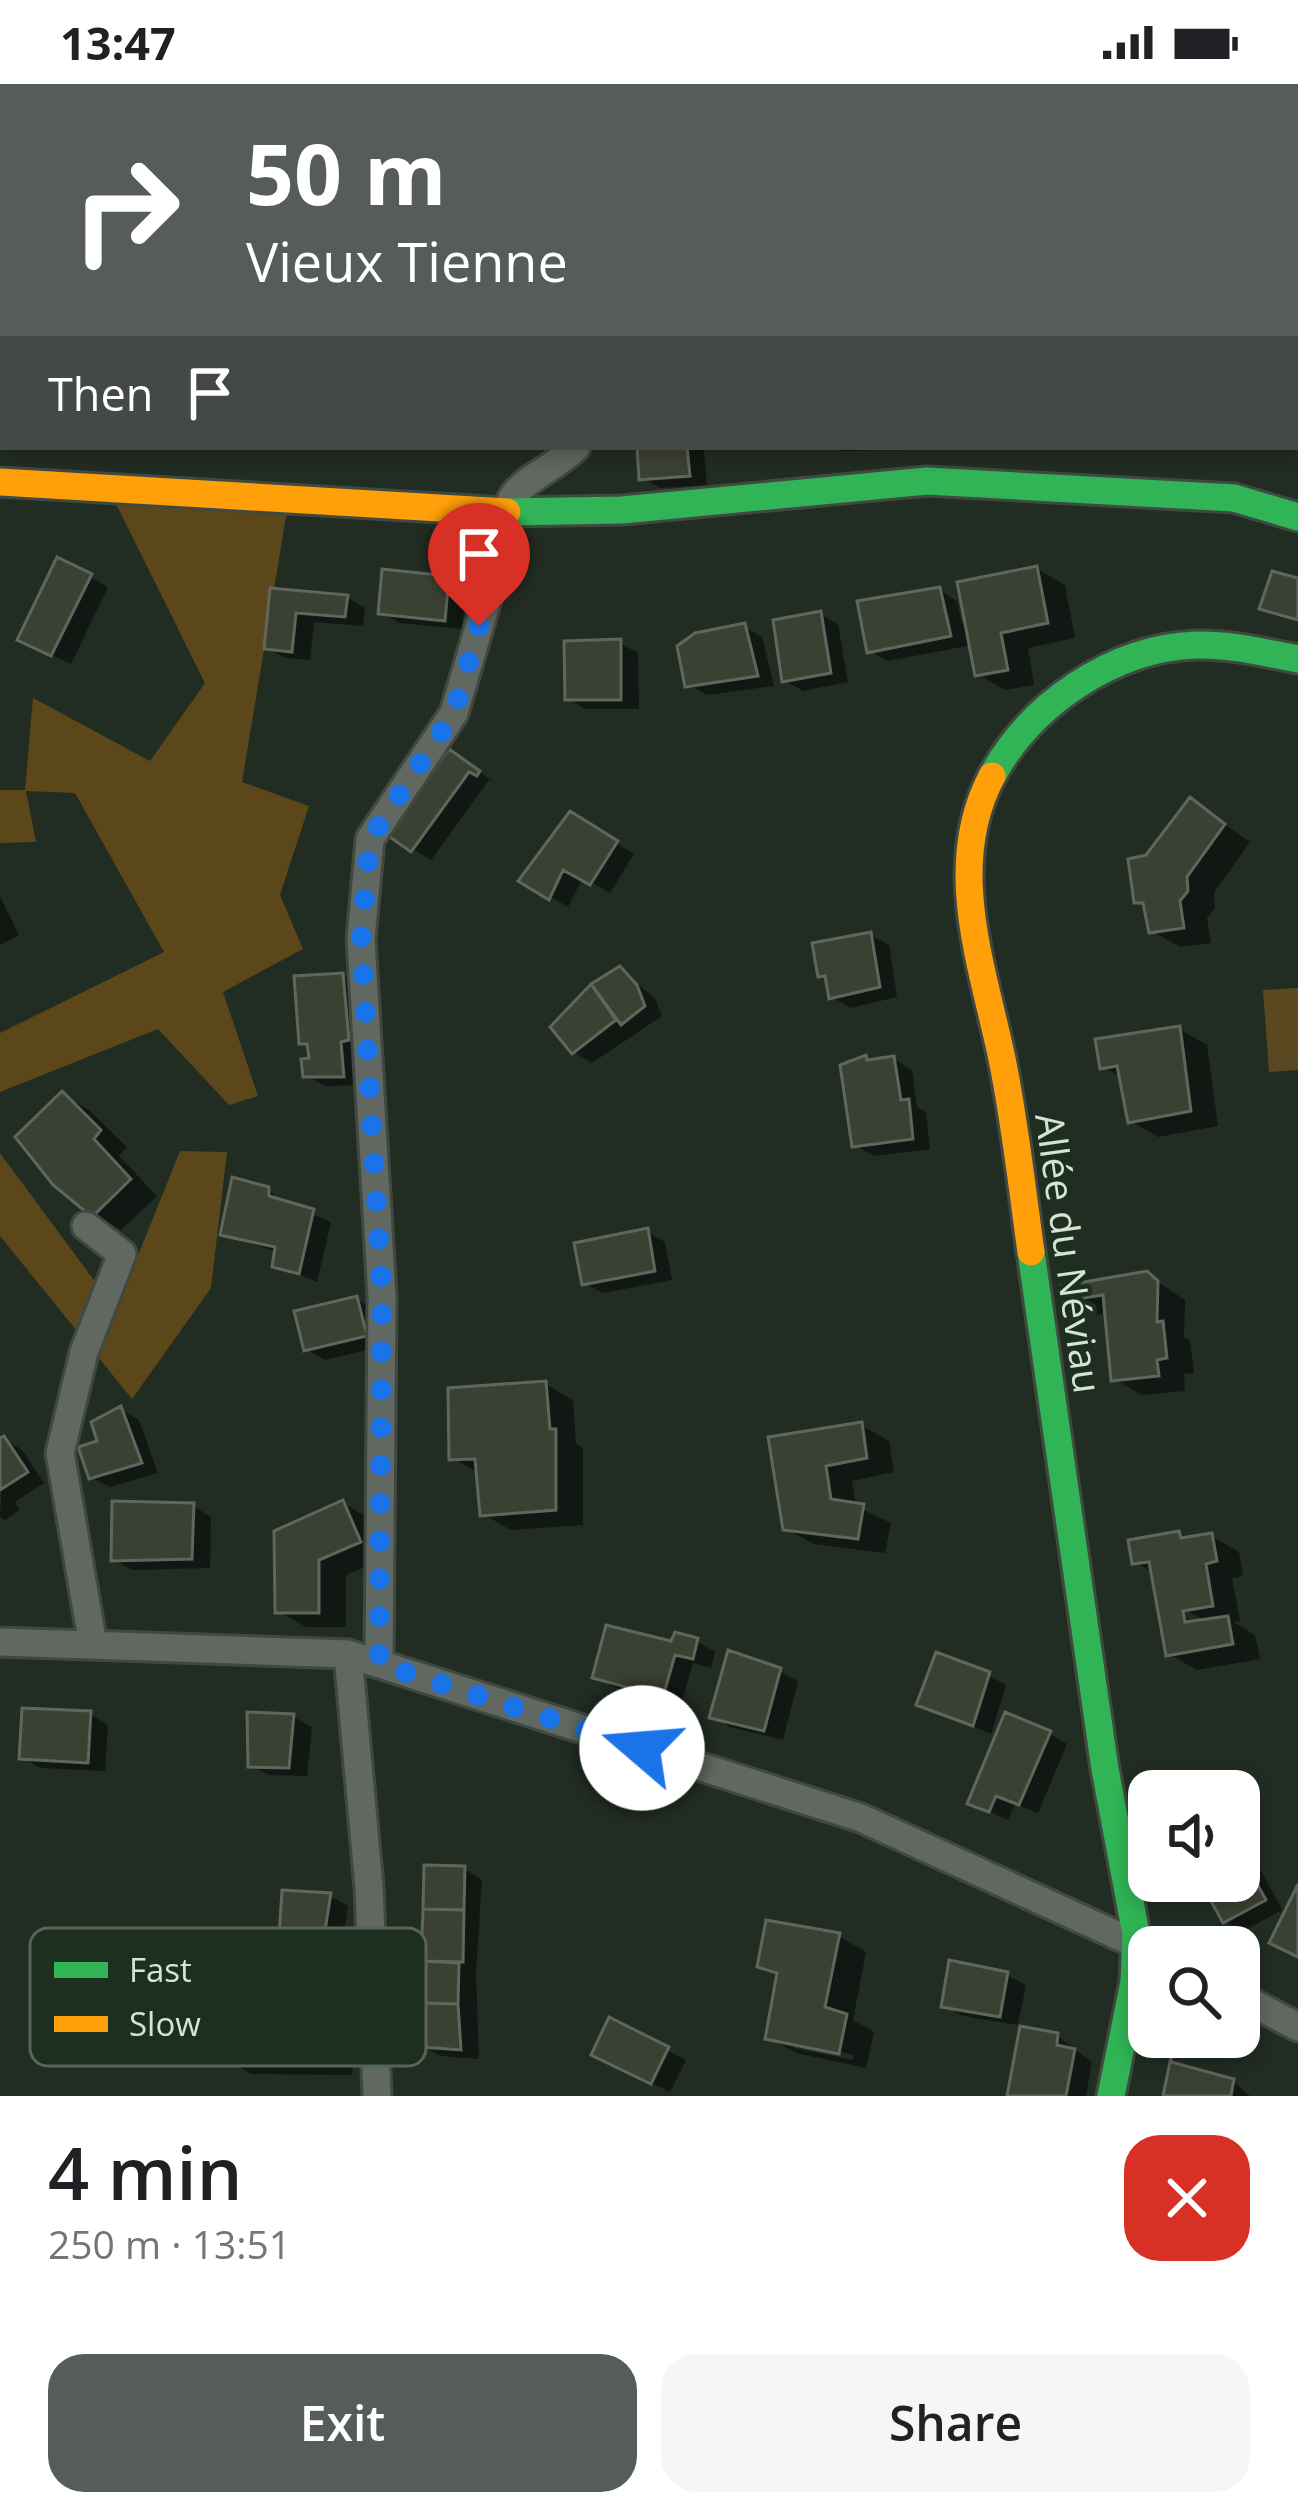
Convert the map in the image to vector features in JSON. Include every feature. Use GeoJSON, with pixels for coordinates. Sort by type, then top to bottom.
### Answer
{"type":"FeatureCollection","features":[{"type":"Feature","properties":{"kind":"street"},"geometry":{"type":"LineString","coordinates":[[379,1664],[382,1297],[361,939],[370,839],[454,713],[505,538],[503,512],[512,494],[572,450]]}},
{"type":"Feature","properties":{"kind":"street"},"geometry":{"type":"LineString","coordinates":[[0,482],[503,512],[622,511],[927,481],[1234,498],[1298,518]]}},
{"type":"Feature","properties":{"kind":"street","name":"Allée du Néviau"},"geometry":{"type":"LineString","coordinates":[[1138,1926],[1108,1792],[1006,1076],[974,938],[968,887],[974,824],[990,778],[1009,750],[1069,691],[1107,667],[1140,653],[1184,645],[1223,645],[1298,659]]}},
{"type":"Feature","properties":{"kind":"street"},"geometry":{"type":"LineString","coordinates":[[86,1226],[122,1255],[84,1352],[61,1454],[93,1645]]}},
{"type":"Feature","properties":{"kind":"street"},"geometry":{"type":"LineString","coordinates":[[0,1642],[348,1654],[861,1817],[1128,1940]]}},
{"type":"Feature","properties":{"kind":"street"},"geometry":{"type":"LineString","coordinates":[[348,1654],[371,1928]]}},
{"type":"Feature","properties":{"kind":"street"},"geometry":{"type":"LineString","coordinates":[[1260,2007],[1298,2027]]}},
{"type":"Feature","properties":{"kind":"street","name":"Allée du Néviau"},"geometry":{"type":"LineString","coordinates":[[1111,2096],[1128,2017]]}},
{"type":"Feature","properties":{"kind":"street"},"geometry":{"type":"LineString","coordinates":[[376,2066],[377,2096]]}},
{"type":"Feature","properties":{"kind":"shaded area"},"geometry":{"type":"Polygon","coordinates":[[[108,488],[289,499],[242,782],[309,806],[280,895],[303,949],[223,992],[258,1096],[229,1105],[158,1029],[0,1092],[0,1033],[164,952],[75,793],[26,791],[36,842],[0,843],[0,790],[25,790],[33,698],[150,761],[205,683],[108,488]]]}},
{"type":"Feature","properties":{"kind":"shaded area"},"geometry":{"type":"Polygon","coordinates":[[[1298,988],[1298,1070],[1269,1072],[1263,990],[1298,988]]]}},
{"type":"Feature","properties":{"kind":"shaded area"},"geometry":{"type":"Polygon","coordinates":[[[180,1151],[227,1152],[211,1288],[132,1399],[0,1236],[0,1153],[116,1310],[180,1151]]]}},
{"type":"Feature","properties":{"kind":"building"},"geometry":{"type":"Polygon","coordinates":[[[637,450],[687,450],[690,476],[639,480],[637,450]]]}},
{"type":"Feature","properties":{"kind":"building"},"geometry":{"type":"Polygon","coordinates":[[[57,557],[92,574],[51,656],[17,640],[57,557]]]}},
{"type":"Feature","properties":{"kind":"building"},"geometry":{"type":"Polygon","coordinates":[[[1037,566],[1048,623],[1001,633],[1008,670],[975,676],[957,582],[1037,566]]]}},
{"type":"Feature","properties":{"kind":"building"},"geometry":{"type":"Polygon","coordinates":[[[382,569],[449,576],[445,621],[378,614],[382,569]]]}},
{"type":"Feature","properties":{"kind":"building"},"geometry":{"type":"Polygon","coordinates":[[[1272,571],[1298,578],[1298,620],[1259,609],[1272,571]]]}},
{"type":"Feature","properties":{"kind":"building"},"geometry":{"type":"Polygon","coordinates":[[[940,587],[951,636],[867,653],[857,601],[940,587]]]}},
{"type":"Feature","properties":{"kind":"building"},"geometry":{"type":"Polygon","coordinates":[[[270,588],[348,595],[345,617],[296,613],[292,652],[264,649],[270,588]]]}},
{"type":"Feature","properties":{"kind":"building"},"geometry":{"type":"Polygon","coordinates":[[[821,611],[831,673],[782,682],[773,620],[821,611]]]}},
{"type":"Feature","properties":{"kind":"building"},"geometry":{"type":"Polygon","coordinates":[[[745,623],[758,676],[685,687],[677,646],[695,633],[745,623]]]}},
{"type":"Feature","properties":{"kind":"building"},"geometry":{"type":"Polygon","coordinates":[[[621,639],[621,700],[565,700],[564,641],[621,639]]]}},
{"type":"Feature","properties":{"kind":"building"},"geometry":{"type":"Polygon","coordinates":[[[449,749],[480,771],[477,776],[469,772],[411,852],[387,835],[449,749]]]}},
{"type":"Feature","properties":{"kind":"building"},"geometry":{"type":"Polygon","coordinates":[[[1190,797],[1225,824],[1187,877],[1188,891],[1180,901],[1184,928],[1149,933],[1143,903],[1134,903],[1128,859],[1146,855],[1190,797]]]}},
{"type":"Feature","properties":{"kind":"building"},"geometry":{"type":"Polygon","coordinates":[[[570,811],[618,841],[590,885],[563,870],[549,900],[518,881],[570,811]]]}},
{"type":"Feature","properties":{"kind":"building"},"geometry":{"type":"Polygon","coordinates":[[[871,932],[880,987],[829,999],[825,976],[818,977],[812,943],[871,932]]]}},
{"type":"Feature","properties":{"kind":"building"},"geometry":{"type":"Polygon","coordinates":[[[620,966],[637,985],[645,1006],[621,1025],[591,984],[620,966]]]}},
{"type":"Feature","properties":{"kind":"building"},"geometry":{"type":"Polygon","coordinates":[[[343,973],[349,1040],[341,1042],[344,1077],[303,1077],[301,1059],[309,1058],[307,1044],[299,1044],[294,976],[343,973]]]}},
{"type":"Feature","properties":{"kind":"building"},"geometry":{"type":"Polygon","coordinates":[[[591,984],[616,1020],[572,1054],[550,1027],[591,984]]]}},
{"type":"Feature","properties":{"kind":"building"},"geometry":{"type":"Polygon","coordinates":[[[1180,1026],[1191,1111],[1128,1123],[1117,1066],[1100,1069],[1095,1039],[1180,1026]]]}},
{"type":"Feature","properties":{"kind":"building"},"geometry":{"type":"Polygon","coordinates":[[[866,1055],[867,1060],[894,1056],[901,1100],[909,1099],[913,1139],[852,1147],[840,1065],[866,1055]]]}},
{"type":"Feature","properties":{"kind":"building"},"geometry":{"type":"Polygon","coordinates":[[[62,1091],[101,1130],[94,1139],[131,1179],[92,1217],[53,1185],[15,1137],[62,1091]]]}},
{"type":"Feature","properties":{"kind":"building"},"geometry":{"type":"Polygon","coordinates":[[[232,1177],[269,1187],[269,1196],[314,1209],[299,1274],[272,1267],[275,1247],[220,1235],[232,1177]]]}},
{"type":"Feature","properties":{"kind":"building"},"geometry":{"type":"Polygon","coordinates":[[[648,1228],[655,1271],[582,1285],[574,1243],[648,1228]]]}},
{"type":"Feature","properties":{"kind":"building"},"geometry":{"type":"Polygon","coordinates":[[[1147,1271],[1158,1281],[1157,1322],[1163,1321],[1167,1358],[1157,1360],[1159,1376],[1111,1381],[1103,1295],[1064,1301],[1061,1286],[1147,1271]]]}},
{"type":"Feature","properties":{"kind":"building"},"geometry":{"type":"Polygon","coordinates":[[[357,1296],[367,1336],[304,1351],[294,1311],[357,1296]]]}},
{"type":"Feature","properties":{"kind":"building"},"geometry":{"type":"Polygon","coordinates":[[[546,1381],[550,1429],[556,1429],[556,1510],[480,1516],[475,1459],[449,1460],[448,1388],[546,1381]]]}},
{"type":"Feature","properties":{"kind":"building"},"geometry":{"type":"Polygon","coordinates":[[[121,1406],[142,1463],[89,1479],[78,1447],[97,1441],[91,1422],[121,1406]]]}},
{"type":"Feature","properties":{"kind":"building"},"geometry":{"type":"Polygon","coordinates":[[[862,1422],[867,1458],[826,1466],[831,1499],[864,1504],[858,1539],[783,1530],[768,1437],[862,1422]]]}},
{"type":"Feature","properties":{"kind":"building"},"geometry":{"type":"Polygon","coordinates":[[[4,1436],[28,1472],[0,1490],[0,1438],[4,1436]]]}},
{"type":"Feature","properties":{"kind":"building"},"geometry":{"type":"Polygon","coordinates":[[[343,1500],[361,1542],[319,1560],[319,1613],[275,1613],[274,1531],[343,1500]]]}},
{"type":"Feature","properties":{"kind":"building"},"geometry":{"type":"Polygon","coordinates":[[[112,1501],[194,1503],[192,1559],[111,1561],[112,1501]]]}},
{"type":"Feature","properties":{"kind":"building"},"geometry":{"type":"Polygon","coordinates":[[[1179,1531],[1181,1538],[1212,1533],[1217,1561],[1206,1564],[1213,1606],[1183,1611],[1185,1622],[1228,1616],[1233,1644],[1166,1656],[1149,1562],[1132,1564],[1128,1540],[1179,1531]]]}},
{"type":"Feature","properties":{"kind":"building"},"geometry":{"type":"Polygon","coordinates":[[[606,1625],[671,1641],[675,1632],[698,1638],[693,1659],[675,1655],[663,1697],[592,1678],[606,1625]]]}},
{"type":"Feature","properties":{"kind":"building"},"geometry":{"type":"Polygon","coordinates":[[[728,1650],[781,1668],[764,1731],[709,1718],[728,1650]]]}},
{"type":"Feature","properties":{"kind":"building"},"geometry":{"type":"Polygon","coordinates":[[[936,1652],[990,1672],[973,1726],[916,1705],[936,1652]]]}},
{"type":"Feature","properties":{"kind":"building"},"geometry":{"type":"Polygon","coordinates":[[[22,1708],[91,1711],[88,1763],[19,1759],[22,1708]]]}},
{"type":"Feature","properties":{"kind":"building"},"geometry":{"type":"Polygon","coordinates":[[[247,1712],[294,1714],[289,1768],[248,1767],[247,1712]]]}},
{"type":"Feature","properties":{"kind":"building"},"geometry":{"type":"Polygon","coordinates":[[[1005,1712],[1051,1731],[1019,1805],[996,1796],[989,1812],[967,1804],[1005,1712]]]}},
{"type":"Feature","properties":{"kind":"building"},"geometry":{"type":"Polygon","coordinates":[[[424,1865],[465,1866],[464,1910],[423,1909],[424,1865]]]}},
{"type":"Feature","properties":{"kind":"building"},"geometry":{"type":"Polygon","coordinates":[[[1298,1884],[1298,1957],[1269,1943],[1298,1884]]]}},
{"type":"Feature","properties":{"kind":"building"},"geometry":{"type":"Polygon","coordinates":[[[1260,1889],[1266,1900],[1223,1923],[1212,1902],[1260,1902],[1260,1889]]]}},
{"type":"Feature","properties":{"kind":"building"},"geometry":{"type":"Polygon","coordinates":[[[282,1890],[331,1893],[325,1928],[280,1928],[282,1890]]]}},
{"type":"Feature","properties":{"kind":"building"},"geometry":{"type":"Polygon","coordinates":[[[423,1909],[464,1910],[463,1962],[426,1961],[426,1928],[422,1928],[423,1909]]]}},
{"type":"Feature","properties":{"kind":"building"},"geometry":{"type":"Polygon","coordinates":[[[766,1920],[840,1933],[825,2007],[847,2014],[839,2054],[765,2039],[777,1973],[757,1967],[766,1920]]]}},
{"type":"Feature","properties":{"kind":"building"},"geometry":{"type":"Polygon","coordinates":[[[949,1960],[1008,1972],[1000,2017],[941,2007],[949,1960]]]}},
{"type":"Feature","properties":{"kind":"building"},"geometry":{"type":"Polygon","coordinates":[[[426,1961],[459,1963],[458,2004],[426,2003],[426,1961]]]}},
{"type":"Feature","properties":{"kind":"building"},"geometry":{"type":"Polygon","coordinates":[[[426,2003],[458,2004],[461,2050],[426,2047],[426,2003]]]}},
{"type":"Feature","properties":{"kind":"building"},"geometry":{"type":"Polygon","coordinates":[[[609,2017],[669,2047],[651,2084],[591,2055],[609,2017]]]}},
{"type":"Feature","properties":{"kind":"building"},"geometry":{"type":"Polygon","coordinates":[[[1020,2026],[1058,2033],[1057,2045],[1075,2049],[1066,2096],[1007,2096],[1020,2026]]]}},
{"type":"Feature","properties":{"kind":"building"},"geometry":{"type":"Polygon","coordinates":[[[1171,2058],[1171,2062],[1234,2079],[1231,2096],[1163,2096],[1171,2058]]]}},
{"type":"Feature","properties":{"kind":"traffic: fast"},"geometry":{"type":"LineString","coordinates":[[507,512],[622,510],[927,481],[1234,498],[1298,517]]}},
{"type":"Feature","properties":{"kind":"traffic: fast"},"geometry":{"type":"LineString","coordinates":[[992,776],[1052,704],[1105,669],[1135,657],[1209,645],[1298,659]]}},
{"type":"Feature","properties":{"kind":"traffic: fast"},"geometry":{"type":"LineString","coordinates":[[1031,1252],[1105,1769],[1136,1934],[1134,1982],[1111,2096]]}},
{"type":"Feature","properties":{"kind":"traffic: slow"},"geometry":{"type":"LineString","coordinates":[[0,482],[507,512]]}},
{"type":"Feature","properties":{"kind":"traffic: slow"},"geometry":{"type":"LineString","coordinates":[[992,776],[978,810],[969,881],[978,953],[1007,1083],[1031,1252]]}},
{"type":"Feature","properties":{"kind":"route"},"geometry":{"type":"LineString","coordinates":[[479,626],[454,713],[370,839],[361,939],[382,1297],[379,1664],[642,1748]]}}]}
